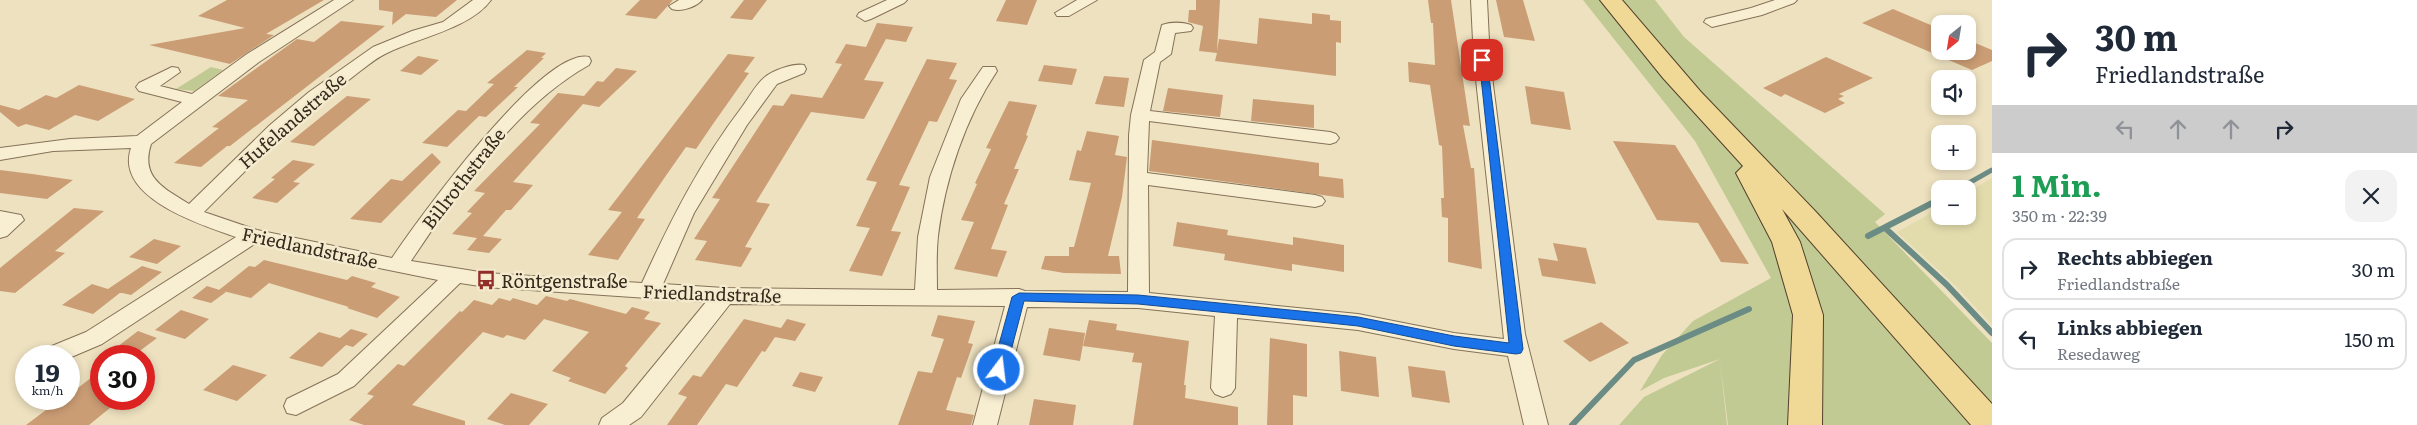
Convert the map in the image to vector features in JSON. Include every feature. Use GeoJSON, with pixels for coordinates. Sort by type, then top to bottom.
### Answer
{"type":"FeatureCollection","features":[{"type":"Feature","properties":{"kind":"main road"},"geometry":{"type":"LineString","coordinates":[[1611,0],[1633,29],[1725,134],[1779,190],[1991,425]]}},
{"type":"Feature","properties":{"kind":"main road"},"geometry":{"type":"LineString","coordinates":[[1725,134],[1757,186],[1786,242],[1808,315],[1804,425]]}},
{"type":"Feature","properties":{"kind":"street"},"geometry":{"type":"LineString","coordinates":[[0,154],[32,147],[70,143],[142,142],[194,100],[254,58],[345,0]]}},
{"type":"Feature","properties":{"kind":"street","name":"Hufelandstraße"},"geometry":{"type":"LineString","coordinates":[[190,214],[276,130],[323,90],[379,50],[418,34],[449,25],[483,0]]}},
{"type":"Feature","properties":{"kind":"street"},"geometry":{"type":"LineString","coordinates":[[677,6],[694,0]]}},
{"type":"Feature","properties":{"kind":"street"},"geometry":{"type":"LineString","coordinates":[[865,16],[899,0]]}},
{"type":"Feature","properties":{"kind":"street"},"geometry":{"type":"LineString","coordinates":[[1063,13],[1089,0]]}},
{"type":"Feature","properties":{"kind":"street"},"geometry":{"type":"LineString","coordinates":[[1479,0],[1482,60],[1516,349],[1536,425]]}},
{"type":"Feature","properties":{"kind":"street"},"geometry":{"type":"LineString","coordinates":[[1712,22],[1756,12],[1789,0]]}},
{"type":"Feature","properties":{"kind":"street"},"geometry":{"type":"LineString","coordinates":[[1138,300],[1141,258],[1138,178],[1140,115],[1152,60],[1163,54],[1168,28],[1185,28]]}},
{"type":"Feature","properties":{"kind":"street","name":"Billrothstraße"},"geometry":{"type":"LineString","coordinates":[[397,266],[457,180],[488,141],[560,73],[583,61]]}},
{"type":"Feature","properties":{"kind":"street"},"geometry":{"type":"LineString","coordinates":[[649,291],[684,213],[709,168],[739,123],[771,80],[798,69]]}},
{"type":"Feature","properties":{"kind":"street"},"geometry":{"type":"LineString","coordinates":[[926,297],[928,237],[940,177],[970,99],[989,71]]}},
{"type":"Feature","properties":{"kind":"street"},"geometry":{"type":"LineString","coordinates":[[172,72],[145,87],[194,100]]}},
{"type":"Feature","properties":{"kind":"street"},"geometry":{"type":"LineString","coordinates":[[1140,115],[1330,138]]}},
{"type":"Feature","properties":{"kind":"street","name":"Friedlandstraße"},"geometry":{"type":"LineString","coordinates":[[142,142],[137,157],[139,170],[152,189],[190,214],[253,236],[455,276],[486,280],[724,296],[1019,297],[1138,300],[1358,322],[1454,341],[1516,349]]}},
{"type":"Feature","properties":{"kind":"street"},"geometry":{"type":"LineString","coordinates":[[1138,178],[1314,201]]}},
{"type":"Feature","properties":{"kind":"street"},"geometry":{"type":"LineString","coordinates":[[0,218],[14,220],[0,231]]}},
{"type":"Feature","properties":{"kind":"street"},"geometry":{"type":"LineString","coordinates":[[77,345],[94,338],[253,236]]}},
{"type":"Feature","properties":{"kind":"street"},"geometry":{"type":"LineString","coordinates":[[296,406],[346,380],[455,276]]}},
{"type":"Feature","properties":{"kind":"street"},"geometry":{"type":"LineString","coordinates":[[611,425],[632,410],[724,296]]}},
{"type":"Feature","properties":{"kind":"street"},"geometry":{"type":"LineString","coordinates":[[985,425],[1019,297]]}},
{"type":"Feature","properties":{"kind":"street"},"geometry":{"type":"LineString","coordinates":[[1223,388],[1226,308]]}},
{"type":"Feature","properties":{"kind":"shaded area"},"geometry":{"type":"Polygon","coordinates":[[[1992,178],[1992,325],[1956,286],[1897,232],[1931,213],[1931,225],[1976,225],[1976,187],[1992,178]]]}},
{"type":"Feature","properties":{"kind":"green space"},"geometry":{"type":"Polygon","coordinates":[[[1583,0],[1655,0],[1684,37],[1885,214],[1875,222],[1992,343],[1992,425],[1728,425],[1720,361],[1727,425],[1619,425],[1644,397],[1720,359],[1664,378],[1640,391],[1662,355],[1693,321],[1771,278],[1695,141],[1583,0]]]}},
{"type":"Feature","properties":{"kind":"green space"},"geometry":{"type":"Polygon","coordinates":[[[211,67],[223,70],[194,91],[176,89],[211,67]]]}},
{"type":"Feature","properties":{"kind":"building"},"geometry":{"type":"Polygon","coordinates":[[[227,0],[324,0],[266,34],[274,35],[230,64],[149,45],[245,28],[198,16],[227,0]]]}},
{"type":"Feature","properties":{"kind":"building"},"geometry":{"type":"Polygon","coordinates":[[[379,0],[457,0],[436,17],[406,14],[392,25],[393,12],[379,10],[379,0]]]}},
{"type":"Feature","properties":{"kind":"building"},"geometry":{"type":"Polygon","coordinates":[[[640,0],[673,0],[656,19],[625,15],[640,0]]]}},
{"type":"Feature","properties":{"kind":"building"},"geometry":{"type":"Polygon","coordinates":[[[744,0],[767,0],[752,20],[730,18],[744,0]]]}},
{"type":"Feature","properties":{"kind":"building"},"geometry":{"type":"Polygon","coordinates":[[[1006,0],[1037,0],[1027,25],[996,21],[1006,0]]]}},
{"type":"Feature","properties":{"kind":"building"},"geometry":{"type":"Polygon","coordinates":[[[1196,0],[1220,0],[1217,51],[1219,39],[1257,44],[1259,18],[1312,24],[1312,13],[1330,15],[1330,20],[1341,21],[1341,43],[1336,42],[1336,76],[1215,61],[1217,53],[1199,51],[1203,26],[1188,22],[1189,10],[1196,10],[1196,0]]]}},
{"type":"Feature","properties":{"kind":"building"},"geometry":{"type":"Polygon","coordinates":[[[1428,0],[1451,0],[1470,126],[1463,125],[1471,168],[1474,168],[1482,269],[1448,262],[1448,218],[1442,217],[1441,198],[1444,198],[1442,146],[1439,145],[1430,85],[1409,82],[1408,62],[1435,65],[1433,23],[1431,23],[1428,0]]]}},
{"type":"Feature","properties":{"kind":"building"},"geometry":{"type":"Polygon","coordinates":[[[1496,0],[1523,0],[1535,41],[1504,37],[1496,0]]]}},
{"type":"Feature","properties":{"kind":"building"},"geometry":{"type":"Polygon","coordinates":[[[1893,9],[1931,25],[1931,52],[1862,23],[1893,9]]]}},
{"type":"Feature","properties":{"kind":"building"},"geometry":{"type":"Polygon","coordinates":[[[341,21],[385,26],[201,167],[174,163],[219,128],[212,127],[248,100],[218,96],[297,39],[314,42],[341,21]]]}},
{"type":"Feature","properties":{"kind":"building"},"geometry":{"type":"Polygon","coordinates":[[[877,23],[913,27],[906,42],[886,39],[864,80],[884,82],[864,119],[811,112],[756,202],[770,204],[745,247],[752,248],[741,267],[695,260],[707,241],[694,239],[720,199],[712,198],[773,105],[783,106],[791,94],[822,98],[842,64],[835,63],[846,44],[866,47],[877,23]]]}},
{"type":"Feature","properties":{"kind":"building"},"geometry":{"type":"Polygon","coordinates":[[[1976,43],[1992,50],[1992,61],[1972,70],[1949,60],[1976,60],[1976,43]]]}},
{"type":"Feature","properties":{"kind":"building"},"geometry":{"type":"Polygon","coordinates":[[[527,50],[546,53],[541,58],[544,58],[514,87],[518,87],[486,117],[479,116],[447,147],[422,143],[458,110],[466,111],[494,84],[487,83],[527,50]]]}},
{"type":"Feature","properties":{"kind":"building"},"geometry":{"type":"Polygon","coordinates":[[[728,54],[755,57],[744,72],[749,73],[696,149],[686,147],[637,218],[645,219],[618,260],[588,255],[622,212],[608,210],[728,54]]]}},
{"type":"Feature","properties":{"kind":"building"},"geometry":{"type":"Polygon","coordinates":[[[418,56],[439,60],[421,75],[400,71],[418,56]]]}},
{"type":"Feature","properties":{"kind":"building"},"geometry":{"type":"Polygon","coordinates":[[[1826,57],[1873,78],[1839,94],[1844,96],[1838,99],[1845,103],[1825,113],[1785,94],[1781,97],[1763,88],[1826,57]]]}},
{"type":"Feature","properties":{"kind":"building"},"geometry":{"type":"Polygon","coordinates":[[[927,59],[957,63],[949,79],[957,80],[937,122],[929,121],[899,185],[910,187],[891,231],[901,232],[882,276],[849,271],[870,228],[856,226],[877,182],[866,180],[927,59]]]}},
{"type":"Feature","properties":{"kind":"building"},"geometry":{"type":"Polygon","coordinates":[[[1044,65],[1077,69],[1072,85],[1038,81],[1044,65]]]}},
{"type":"Feature","properties":{"kind":"building"},"geometry":{"type":"Polygon","coordinates":[[[616,68],[637,71],[599,107],[583,104],[513,182],[533,185],[511,210],[506,210],[483,236],[502,239],[489,253],[467,250],[477,238],[452,234],[472,213],[467,212],[485,193],[474,191],[540,124],[530,123],[558,93],[584,96],[597,81],[603,82],[616,68]]]}},
{"type":"Feature","properties":{"kind":"building"},"geometry":{"type":"Polygon","coordinates":[[[1104,76],[1129,78],[1124,107],[1095,104],[1104,76]]]}},
{"type":"Feature","properties":{"kind":"building"},"geometry":{"type":"Polygon","coordinates":[[[79,85],[135,99],[98,121],[75,115],[49,130],[26,124],[18,127],[0,112],[0,105],[19,110],[46,95],[56,98],[79,85]]]}},
{"type":"Feature","properties":{"kind":"building"},"geometry":{"type":"Polygon","coordinates":[[[1525,86],[1564,92],[1571,130],[1531,124],[1525,86]]]}},
{"type":"Feature","properties":{"kind":"building"},"geometry":{"type":"Polygon","coordinates":[[[1168,88],[1223,95],[1220,117],[1163,111],[1168,88]]]}},
{"type":"Feature","properties":{"kind":"building"},"geometry":{"type":"Polygon","coordinates":[[[347,96],[371,99],[314,146],[290,142],[347,96]]]}},
{"type":"Feature","properties":{"kind":"building"},"geometry":{"type":"Polygon","coordinates":[[[1253,99],[1314,105],[1314,128],[1251,121],[1253,99]]]}},
{"type":"Feature","properties":{"kind":"building"},"geometry":{"type":"Polygon","coordinates":[[[1009,101],[1037,105],[1026,135],[1028,136],[1014,169],[1019,169],[1004,204],[1008,205],[991,249],[1007,251],[997,277],[954,269],[974,222],[961,220],[977,184],[975,183],[991,149],[986,148],[1009,101]]]}},
{"type":"Feature","properties":{"kind":"building"},"geometry":{"type":"Polygon","coordinates":[[[1087,131],[1119,136],[1115,155],[1127,157],[1122,197],[1108,256],[1119,256],[1121,274],[1064,273],[1041,269],[1045,256],[1069,256],[1069,247],[1074,247],[1091,183],[1069,180],[1077,150],[1081,151],[1087,131]]]}},
{"type":"Feature","properties":{"kind":"building"},"geometry":{"type":"Polygon","coordinates":[[[1152,140],[1319,163],[1319,176],[1343,179],[1344,198],[1149,171],[1152,140]]]}},
{"type":"Feature","properties":{"kind":"building"},"geometry":{"type":"Polygon","coordinates":[[[1613,141],[1675,145],[1749,264],[1721,262],[1698,223],[1657,220],[1613,141]]]}},
{"type":"Feature","properties":{"kind":"building"},"geometry":{"type":"Polygon","coordinates":[[[432,153],[441,162],[381,223],[350,219],[391,179],[402,181],[432,153]]]}},
{"type":"Feature","properties":{"kind":"building"},"geometry":{"type":"Polygon","coordinates":[[[293,160],[315,164],[293,182],[300,183],[277,203],[252,198],[275,179],[271,178],[293,160]]]}},
{"type":"Feature","properties":{"kind":"building"},"geometry":{"type":"Polygon","coordinates":[[[0,170],[73,180],[47,199],[0,193],[0,170]]]}},
{"type":"Feature","properties":{"kind":"building"},"geometry":{"type":"Polygon","coordinates":[[[74,208],[104,211],[55,251],[65,253],[15,293],[0,291],[0,268],[74,208]]]}},
{"type":"Feature","properties":{"kind":"building"},"geometry":{"type":"Polygon","coordinates":[[[1177,222],[1228,230],[1227,235],[1293,245],[1293,237],[1344,245],[1344,272],[1292,264],[1292,271],[1224,260],[1225,254],[1173,246],[1177,222]]]}},
{"type":"Feature","properties":{"kind":"building"},"geometry":{"type":"Polygon","coordinates":[[[154,239],[181,246],[157,264],[129,257],[154,239]]]}},
{"type":"Feature","properties":{"kind":"building"},"geometry":{"type":"Polygon","coordinates":[[[1553,243],[1586,248],[1596,284],[1542,276],[1538,258],[1558,261],[1553,243]]]}},
{"type":"Feature","properties":{"kind":"building"},"geometry":{"type":"Polygon","coordinates":[[[264,260],[347,280],[352,276],[376,283],[371,287],[400,297],[377,318],[347,308],[349,307],[269,283],[251,298],[219,290],[249,266],[255,267],[264,260]]]}},
{"type":"Feature","properties":{"kind":"building"},"geometry":{"type":"Polygon","coordinates":[[[142,266],[162,272],[131,295],[120,293],[93,314],[62,305],[92,284],[108,289],[142,266]]]}},
{"type":"Feature","properties":{"kind":"building"},"geometry":{"type":"Polygon","coordinates":[[[207,286],[226,292],[211,303],[192,298],[207,286]]]}},
{"type":"Feature","properties":{"kind":"building"},"geometry":{"type":"Polygon","coordinates":[[[546,296],[567,301],[570,299],[626,314],[632,307],[650,312],[644,319],[661,323],[625,366],[628,368],[605,394],[568,381],[571,378],[552,371],[589,332],[544,319],[525,340],[507,335],[503,338],[483,332],[412,405],[465,421],[465,425],[364,425],[349,420],[374,396],[367,394],[398,364],[404,366],[460,311],[462,312],[474,300],[492,305],[499,298],[510,301],[513,298],[537,305],[546,296]]]}},
{"type":"Feature","properties":{"kind":"building"},"geometry":{"type":"Polygon","coordinates":[[[181,310],[209,319],[185,339],[155,330],[181,310]]]}},
{"type":"Feature","properties":{"kind":"building"},"geometry":{"type":"Polygon","coordinates":[[[938,315],[975,321],[968,343],[973,344],[961,378],[957,377],[946,410],[974,415],[971,425],[898,425],[918,371],[932,373],[944,339],[931,336],[938,315]]]}},
{"type":"Feature","properties":{"kind":"building"},"geometry":{"type":"Polygon","coordinates":[[[744,319],[781,328],[765,352],[762,351],[737,387],[726,384],[697,425],[667,425],[687,397],[678,394],[693,375],[701,377],[744,319]]]}},
{"type":"Feature","properties":{"kind":"building"},"geometry":{"type":"Polygon","coordinates":[[[787,319],[806,324],[795,341],[775,337],[787,319]]]}},
{"type":"Feature","properties":{"kind":"building"},"geometry":{"type":"Polygon","coordinates":[[[1089,320],[1117,324],[1116,330],[1189,341],[1184,385],[1186,385],[1185,398],[1238,407],[1238,425],[1133,425],[1142,363],[1132,362],[1134,353],[1083,346],[1089,320]]]}},
{"type":"Feature","properties":{"kind":"building"},"geometry":{"type":"Polygon","coordinates":[[[1601,322],[1629,343],[1590,362],[1563,341],[1601,322]]]}},
{"type":"Feature","properties":{"kind":"building"},"geometry":{"type":"Polygon","coordinates":[[[1049,328],[1085,333],[1080,361],[1043,355],[1049,328]]]}},
{"type":"Feature","properties":{"kind":"building"},"geometry":{"type":"Polygon","coordinates":[[[351,329],[368,334],[353,347],[346,345],[322,367],[289,358],[319,332],[340,338],[351,329]]]}},
{"type":"Feature","properties":{"kind":"building"},"geometry":{"type":"Polygon","coordinates":[[[138,331],[157,338],[148,345],[120,345],[138,331]]]}},
{"type":"Feature","properties":{"kind":"building"},"geometry":{"type":"Polygon","coordinates":[[[1270,338],[1307,344],[1307,397],[1293,395],[1293,425],[1267,425],[1270,338]]]}},
{"type":"Feature","properties":{"kind":"building"},"geometry":{"type":"Polygon","coordinates":[[[1339,351],[1376,357],[1379,397],[1341,391],[1339,351]]]}},
{"type":"Feature","properties":{"kind":"building"},"geometry":{"type":"Polygon","coordinates":[[[233,365],[267,375],[237,401],[203,390],[233,365]]]}},
{"type":"Feature","properties":{"kind":"building"},"geometry":{"type":"Polygon","coordinates":[[[1408,366],[1445,371],[1450,403],[1412,397],[1408,366]]]}},
{"type":"Feature","properties":{"kind":"building"},"geometry":{"type":"Polygon","coordinates":[[[800,372],[823,377],[815,392],[792,386],[800,372]]]}},
{"type":"Feature","properties":{"kind":"building"},"geometry":{"type":"Polygon","coordinates":[[[90,379],[90,410],[107,410],[89,425],[26,425],[46,410],[80,410],[80,386],[90,379]]]}},
{"type":"Feature","properties":{"kind":"building"},"geometry":{"type":"Polygon","coordinates":[[[511,393],[548,404],[529,425],[505,425],[487,419],[511,393]]]}},
{"type":"Feature","properties":{"kind":"building"},"geometry":{"type":"Polygon","coordinates":[[[1034,399],[1076,405],[1073,425],[1029,425],[1034,399]]]}},
{"type":"Feature","properties":{"kind":"waterway"},"geometry":{"type":"LineString","coordinates":[[1974,180],[1992,170]]}},
{"type":"Feature","properties":{"kind":"waterway"},"geometry":{"type":"LineString","coordinates":[[1868,236],[1931,204]]}},
{"type":"Feature","properties":{"kind":"waterway"},"geometry":{"type":"LineString","coordinates":[[1885,228],[1947,285],[1992,333]]}},
{"type":"Feature","properties":{"kind":"waterway"},"geometry":{"type":"LineString","coordinates":[[1572,425],[1634,360],[1749,309]]}},
{"type":"Feature","properties":{"kind":"place","name":"Röntgenstraße"},"geometry":{"type":"Point","coordinates":[486,280]}},
{"type":"Feature","properties":{"kind":"route"},"geometry":{"type":"LineString","coordinates":[[999,370],[1019,297],[1138,300],[1226,308],[1358,322],[1454,341],[1516,349],[1482,60]]}}]}
